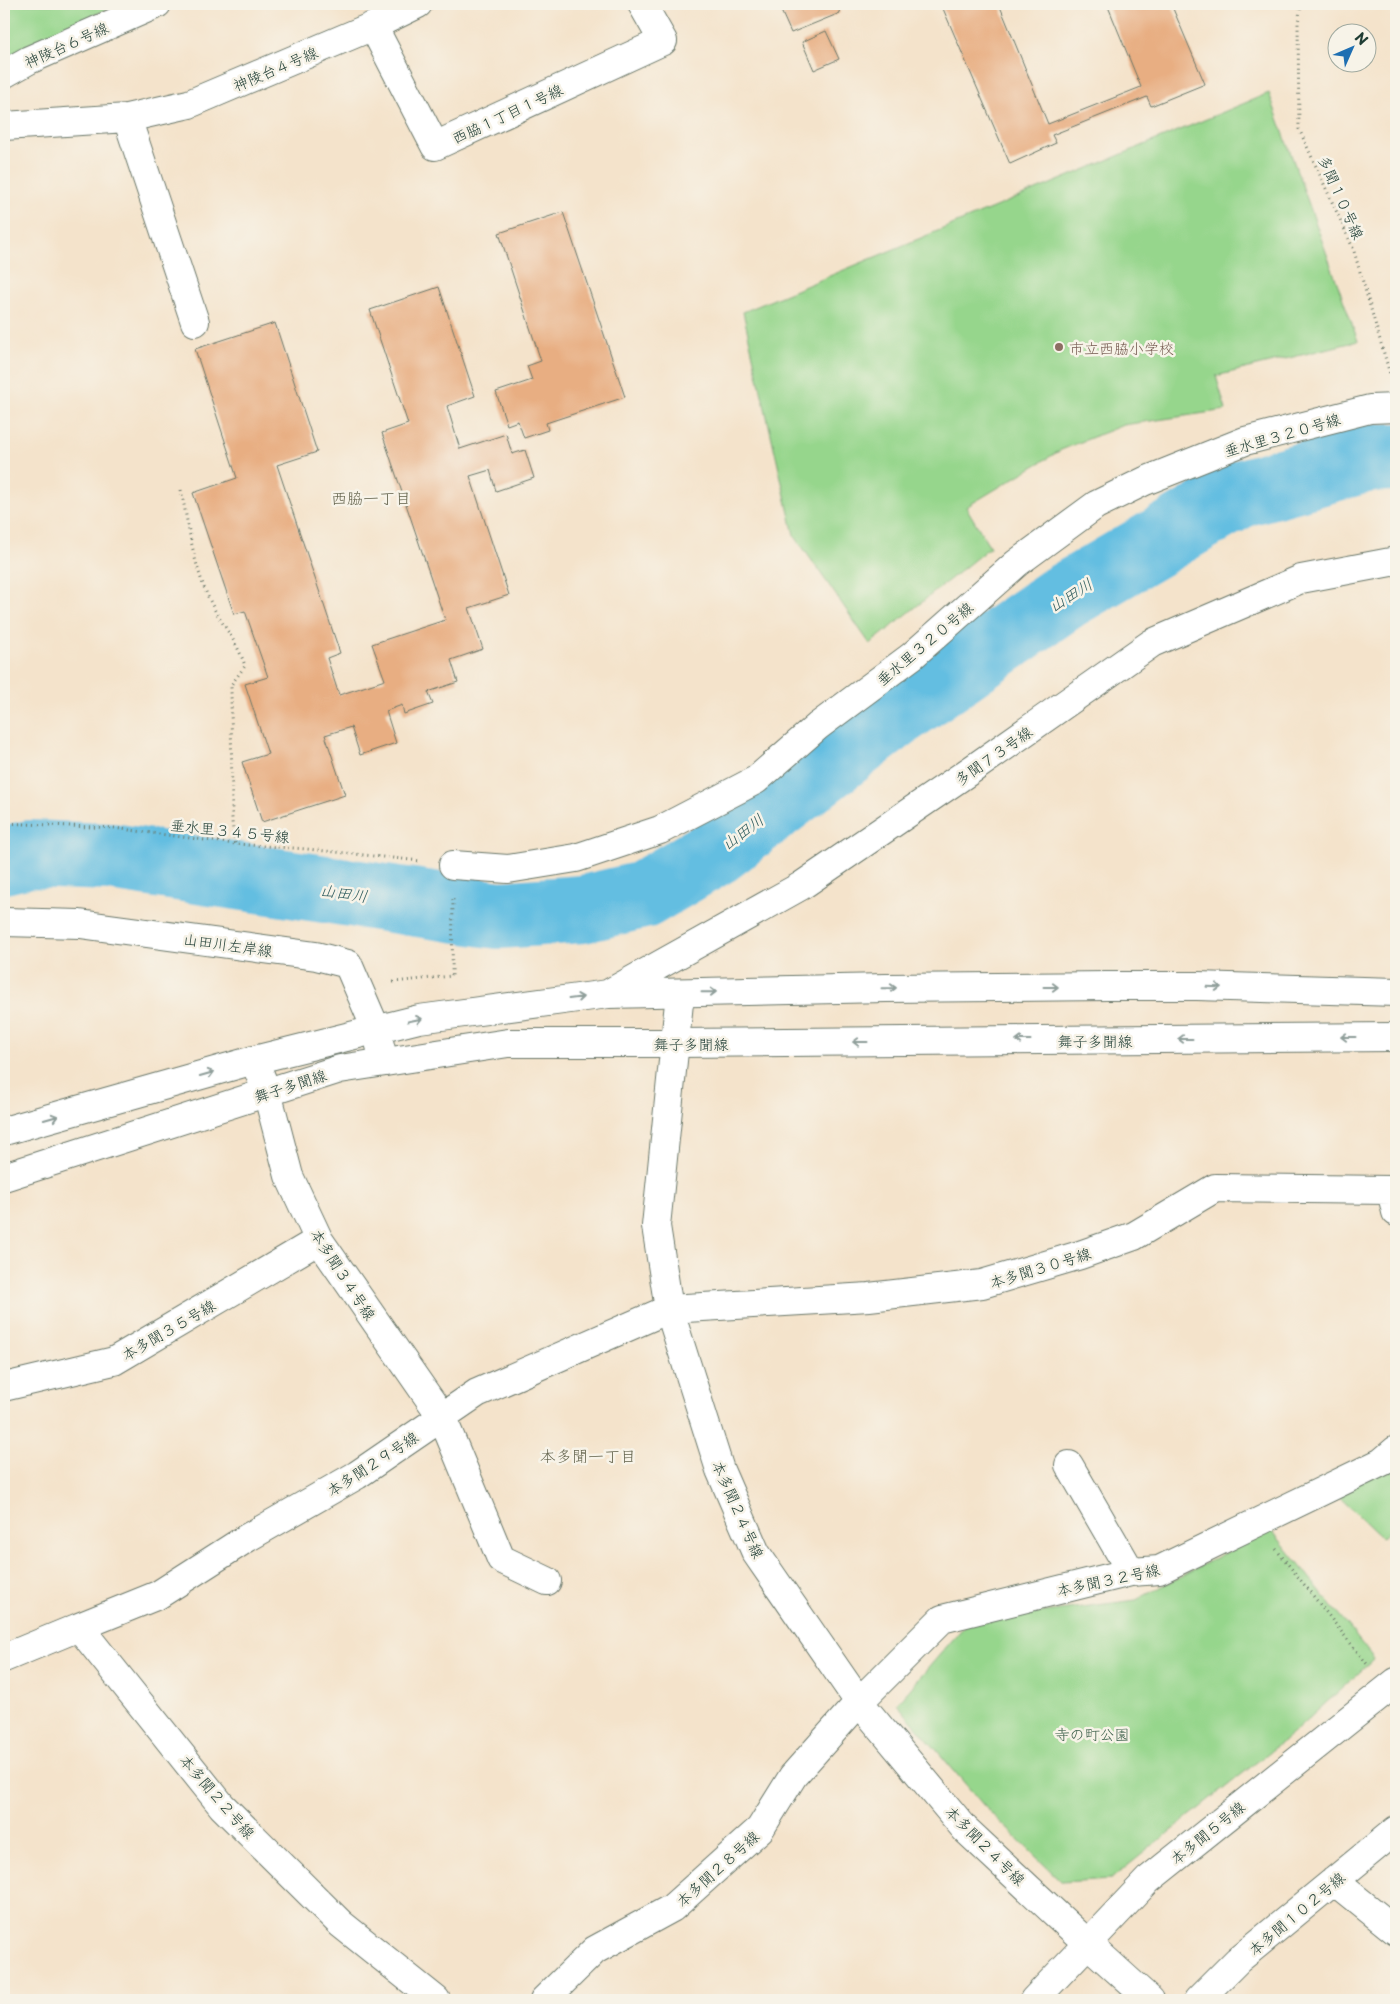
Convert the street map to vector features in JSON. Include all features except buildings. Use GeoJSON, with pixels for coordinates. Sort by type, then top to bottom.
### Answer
{"type":"FeatureCollection","features":[{"type":"Feature","properties":{"kind":"street","name":"神陵台６号線"},"geometry":{"type":"LineString","coordinates":[[4,74],[29,60],[157,4]]}},
{"type":"Feature","properties":{"kind":"street","name":"神陵台４号線"},"geometry":{"type":"LineString","coordinates":[[4,126],[126,118],[189,104],[373,26],[418,4]]}},
{"type":"Feature","properties":{"kind":"street","name":"西脇１丁目１号線"},"geometry":{"type":"LineString","coordinates":[[373,26],[434,146],[662,41],[642,4]]}},
{"type":"Feature","properties":{"kind":"street"},"geometry":{"type":"LineString","coordinates":[[126,118],[195,322]]}},
{"type":"Feature","properties":{"kind":"street","name":"垂水里３２０号線"},"geometry":{"type":"LineString","coordinates":[[453,865],[508,869],[576,858],[660,830],[756,780],[818,726],[912,656],[1017,563],[1096,505],[1146,481],[1245,441],[1370,409],[1396,408]]}},
{"type":"Feature","properties":{"kind":"street","name":"多聞７３号線"},"geometry":{"type":"LineString","coordinates":[[608,994],[801,886],[1152,643],[1301,579],[1396,561]]}},
{"type":"Feature","properties":{"kind":"street","name":"山田川左岸線"},"geometry":{"type":"LineString","coordinates":[[4,922],[80,924],[316,956],[348,964],[376,1029],[384,1062]]}},
{"type":"Feature","properties":{"kind":"street","name":"舞子多聞線"},"geometry":{"type":"LineString","coordinates":[[4,1131],[254,1060],[420,1019],[608,994],[886,988],[1108,986],[1197,986],[1396,992]]}},
{"type":"Feature","properties":{"kind":"street","name":"本多聞２４号線"},"geometry":{"type":"LineString","coordinates":[[680,993],[656,1226],[669,1310],[720,1470],[756,1553],[859,1702],[965,1830],[1150,2000]]}},
{"type":"Feature","properties":{"kind":"street","name":"舞子多聞線"},"geometry":{"type":"LineString","coordinates":[[4,1177],[340,1069],[508,1043],[1396,1037]]}},
{"type":"Feature","properties":{"kind":"street","name":"本多聞３４号線"},"geometry":{"type":"LineString","coordinates":[[254,1060],[267,1092],[289,1176],[319,1240],[442,1417],[501,1559],[547,1581]]}},
{"type":"Feature","properties":{"kind":"street","name":"本多聞３０号線"},"geometry":{"type":"LineString","coordinates":[[669,1310],[869,1297],[982,1284],[1080,1255],[1134,1236],[1214,1188],[1394,1197]]}},
{"type":"Feature","properties":{"kind":"street","name":"本多聞３５号線"},"geometry":{"type":"LineString","coordinates":[[4,1387],[114,1361],[319,1240]]}},
{"type":"Feature","properties":{"kind":"street","name":"本多聞２９号線"},"geometry":{"type":"LineString","coordinates":[[79,1627],[158,1595],[247,1538],[357,1475],[477,1393],[669,1310]]}},
{"type":"Feature","properties":{"kind":"street","name":"本多聞３２号線"},"geometry":{"type":"LineString","coordinates":[[859,1702],[942,1619],[1131,1572],[1159,1570],[1382,1462],[1396,1450]]}},
{"type":"Feature","properties":{"kind":"street"},"geometry":{"type":"LineString","coordinates":[[1069,1465],[1131,1572]]}},
{"type":"Feature","properties":{"kind":"street"},"geometry":{"type":"LineString","coordinates":[[4,1658],[79,1627]]}},
{"type":"Feature","properties":{"kind":"street","name":"本多聞２２号線"},"geometry":{"type":"LineString","coordinates":[[79,1627],[222,1806],[340,1924],[436,2000]]}},
{"type":"Feature","properties":{"kind":"street","name":"本多聞５号線"},"geometry":{"type":"LineString","coordinates":[[1034,2000],[1148,1880],[1392,1685]]}},
{"type":"Feature","properties":{"kind":"street","name":"本多聞２８号線"},"geometry":{"type":"LineString","coordinates":[[544,2000],[595,1950],[672,1908],[760,1829],[793,1776],[859,1702]]}},
{"type":"Feature","properties":{"kind":"street","name":"本多聞１０２号線"},"geometry":{"type":"LineString","coordinates":[[1198,2000],[1238,1960],[1396,1830]]}},
{"type":"Feature","properties":{"kind":"street"},"geometry":{"type":"LineString","coordinates":[[1334,1881],[1396,1930]]}},
{"type":"Feature","properties":{"kind":"path","name":"多聞１０号線"},"geometry":{"type":"LineString","coordinates":[[1301,4],[1298,23],[1299,129],[1353,248],[1391,378]]}},
{"type":"Feature","properties":{"kind":"path"},"geometry":{"type":"LineString","coordinates":[[181,490],[194,556],[212,605],[240,650],[245,666],[231,685],[232,822],[235,844]]}},
{"type":"Feature","properties":{"kind":"path","name":"垂水里３４５号線"},"geometry":{"type":"LineString","coordinates":[[4,823],[114,828],[235,844],[307,848],[453,865]]}},
{"type":"Feature","properties":{"kind":"path"},"geometry":{"type":"LineString","coordinates":[[357,986],[452,976],[453,865]]}},
{"type":"Feature","properties":{"kind":"path"},"geometry":{"type":"LineString","coordinates":[[1256,1523],[1392,1685]]}},
{"type":"Feature","properties":{"kind":"green space"},"geometry":{"type":"Polygon","coordinates":[[[4,4],[118,4],[4,58],[4,4]]]}},
{"type":"Feature","properties":{"kind":"green space"},"geometry":{"type":"Polygon","coordinates":[[[1269,93],[1358,341],[1216,376],[1226,410],[1123,425],[1061,450],[966,507],[990,547],[870,644],[794,535],[743,312],[1269,93]]]}},
{"type":"Feature","properties":{"kind":"green space"},"geometry":{"type":"Polygon","coordinates":[[[1396,1463],[1396,1525],[1382,1538],[1333,1491],[1396,1463]]]}},
{"type":"Feature","properties":{"kind":"green space","name":"寺の町公園"},"geometry":{"type":"Polygon","coordinates":[[[1271,1529],[1374,1659],[1292,1734],[1111,1879],[1062,1882],[985,1807],[897,1704],[968,1622],[1136,1600],[1271,1529]]]}},
{"type":"Feature","properties":{"kind":"waterway","name":"山田川"},"geometry":{"type":"LineString","coordinates":[[4,860],[29,854],[111,857],[499,915],[583,909],[643,895],[717,851],[899,712],[1064,597],[1242,493],[1369,458],[1396,457]]}},
{"type":"Feature","properties":{"kind":"place","name":"市立西脇小学校"},"geometry":{"type":"Point","coordinates":[1059,347]}},
{"type":"Feature","properties":{"kind":"district","name":"西脇一丁目"},"geometry":{"type":"Point","coordinates":[371,497]}},
{"type":"Feature","properties":{"kind":"district","name":"本多聞一丁目"},"geometry":{"type":"Point","coordinates":[588,1455]}}]}
